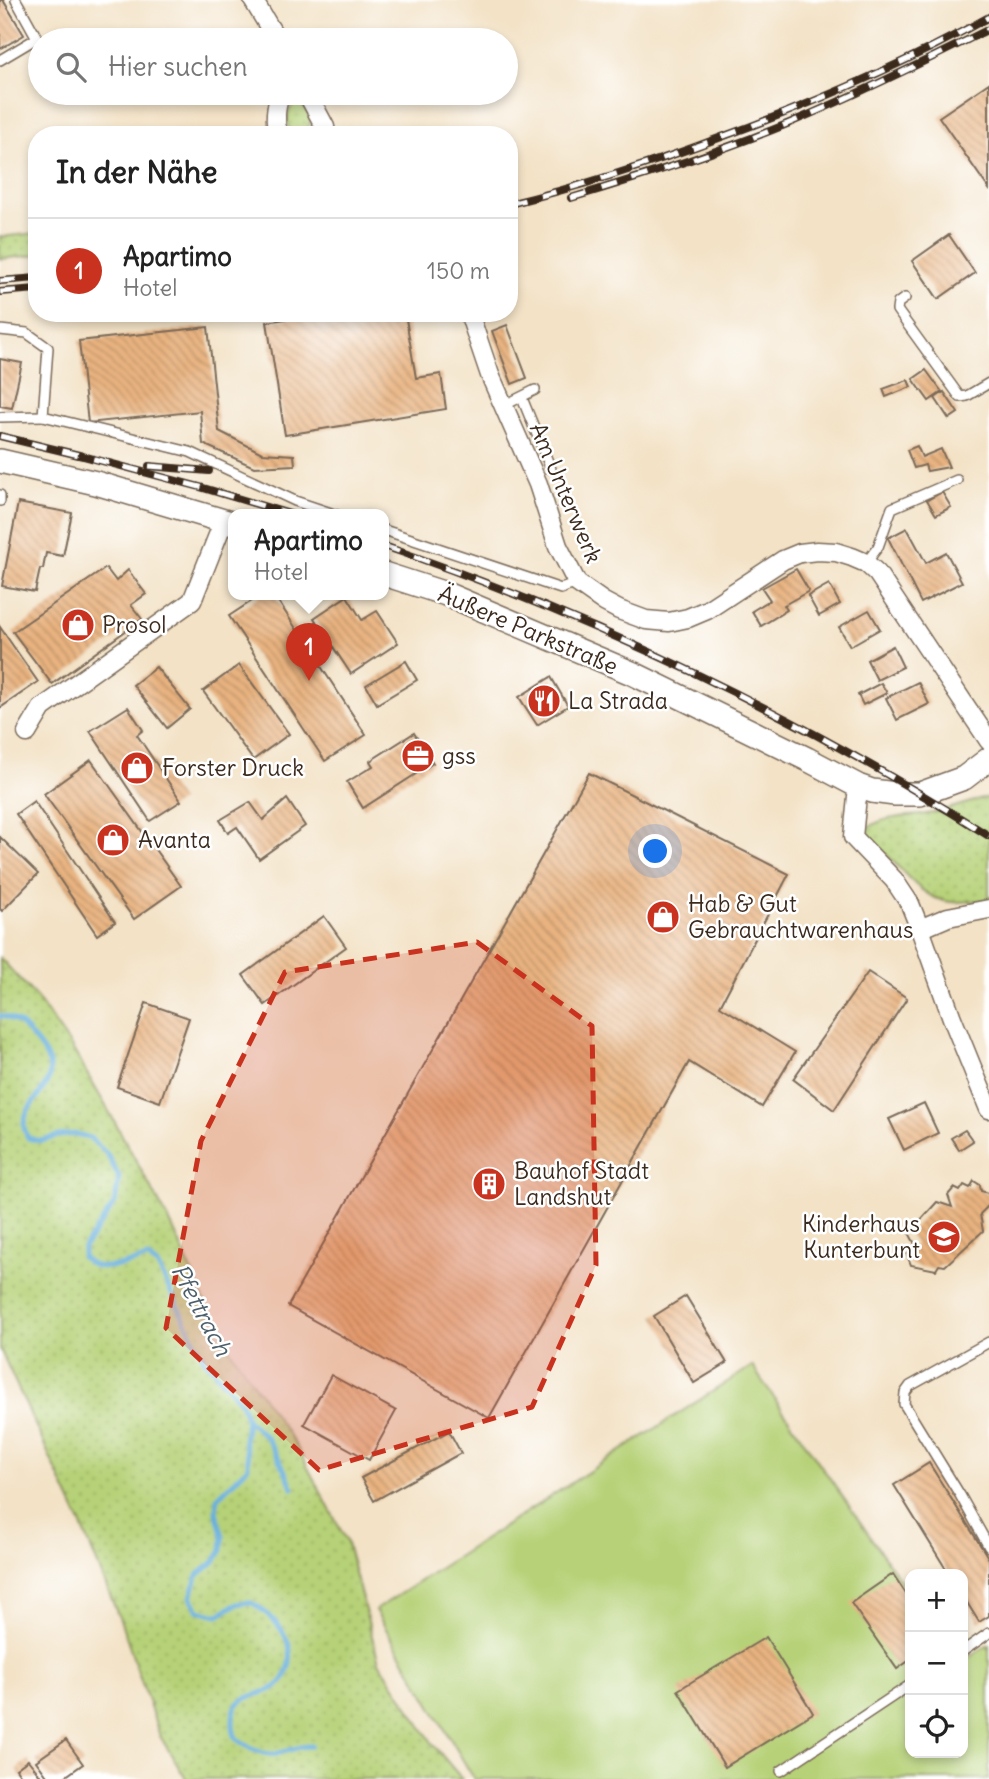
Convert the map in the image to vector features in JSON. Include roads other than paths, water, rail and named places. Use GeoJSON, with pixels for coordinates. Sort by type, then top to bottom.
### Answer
{"type":"FeatureCollection","features":[{"type":"Feature","properties":{"kind":"street"},"geometry":{"type":"LineString","coordinates":[[253,0],[270,28]]}},
{"type":"Feature","properties":{"kind":"street"},"geometry":{"type":"LineString","coordinates":[[276,126],[277,105]]}},
{"type":"Feature","properties":{"kind":"street"},"geometry":{"type":"LineString","coordinates":[[313,105],[324,126]]}},
{"type":"Feature","properties":{"kind":"street","name":"Am Unterwerk"},"geometry":{"type":"LineString","coordinates":[[472,322],[490,375],[538,484],[558,546],[577,583],[604,602],[646,620],[669,622],[707,610],[783,560],[800,553],[836,552],[866,563]]}},
{"type":"Feature","properties":{"kind":"street"},"geometry":{"type":"LineString","coordinates":[[0,461],[96,483],[228,522]]}},
{"type":"Feature","properties":{"kind":"street"},"geometry":{"type":"LineString","coordinates":[[27,733],[42,708],[192,601],[228,524]]}},
{"type":"Feature","properties":{"kind":"street"},"geometry":{"type":"LineString","coordinates":[[866,563],[877,573],[898,603],[989,741]]}},
{"type":"Feature","properties":{"kind":"street","name":"Äußere Parkstraße"},"geometry":{"type":"LineString","coordinates":[[389,576],[475,606],[634,674],[872,791],[920,794],[964,778],[989,760]]}},
{"type":"Feature","properties":{"kind":"street"},"geometry":{"type":"LineString","coordinates":[[858,786],[853,837],[894,880],[910,904],[951,1018],[989,1109]]}},
{"type":"Feature","properties":{"kind":"street"},"geometry":{"type":"LineString","coordinates":[[920,929],[948,917],[989,909]]}},
{"type":"Feature","properties":{"kind":"lane"},"geometry":{"type":"LineString","coordinates":[[16,0],[31,28]]}},
{"type":"Feature","properties":{"kind":"lane"},"geometry":{"type":"LineString","coordinates":[[0,60],[28,43]]}},
{"type":"Feature","properties":{"kind":"lane"},"geometry":{"type":"LineString","coordinates":[[905,298],[898,303],[897,310],[960,397],[967,396],[989,383]]}},
{"type":"Feature","properties":{"kind":"lane"},"geometry":{"type":"LineString","coordinates":[[0,330],[27,333],[48,348],[43,416]]}},
{"type":"Feature","properties":{"kind":"lane"},"geometry":{"type":"LineString","coordinates":[[503,406],[535,390]]}},
{"type":"Feature","properties":{"kind":"lane"},"geometry":{"type":"LineString","coordinates":[[522,398],[551,469]]}},
{"type":"Feature","properties":{"kind":"lane"},"geometry":{"type":"LineString","coordinates":[[0,417],[43,416],[190,452],[295,501],[319,509]]}},
{"type":"Feature","properties":{"kind":"lane"},"geometry":{"type":"LineString","coordinates":[[866,563],[878,547],[892,508],[957,480]]}},
{"type":"Feature","properties":{"kind":"lane"},"geometry":{"type":"LineString","coordinates":[[0,495],[0,501]]}},
{"type":"Feature","properties":{"kind":"lane"},"geometry":{"type":"LineString","coordinates":[[389,532],[561,589],[577,583]]}},
{"type":"Feature","properties":{"kind":"lane"},"geometry":{"type":"LineString","coordinates":[[989,1342],[910,1386],[905,1393],[904,1404],[989,1547]]}},
{"type":"Feature","properties":{"kind":"lane"},"geometry":{"type":"LineString","coordinates":[[968,1648],[989,1633]]}},
{"type":"Feature","properties":{"kind":"lane"},"geometry":{"type":"LineString","coordinates":[[780,1771],[905,1688]]}},
{"type":"Feature","properties":{"kind":"waterway","name":"Pfettrach"},"geometry":{"type":"LineString","coordinates":[[0,1016],[10,1018],[21,1025],[42,1049],[49,1063],[48,1080],[24,1119],[28,1138],[41,1141],[76,1134],[90,1138],[107,1154],[119,1177],[115,1203],[84,1247],[82,1257],[92,1265],[102,1267],[148,1258],[158,1266],[204,1359],[241,1403],[247,1420],[244,1440],[248,1467],[217,1498],[216,1511],[223,1537],[222,1550],[216,1560],[197,1576],[191,1597],[198,1610],[218,1615],[238,1604],[253,1603],[275,1622],[289,1645],[290,1663],[280,1683],[272,1689],[243,1700],[237,1706],[233,1717],[236,1737],[251,1748],[269,1754],[311,1746]]}},
{"type":"Feature","properties":{"kind":"waterway","name":"Pfettrach"},"geometry":{"type":"LineString","coordinates":[[247,1420],[266,1437],[293,1488]]}},
{"type":"Feature","properties":{"kind":"railway"},"geometry":{"type":"LineString","coordinates":[[518,202],[619,173],[761,122],[893,66],[989,17]]}},
{"type":"Feature","properties":{"kind":"railway"},"geometry":{"type":"LineString","coordinates":[[571,198],[680,164],[787,124],[989,29]]}},
{"type":"Feature","properties":{"kind":"railway"},"geometry":{"type":"LineString","coordinates":[[0,281],[28,279]]}},
{"type":"Feature","properties":{"kind":"railway"},"geometry":{"type":"LineString","coordinates":[[0,292],[28,290]]}},
{"type":"Feature","properties":{"kind":"railway"},"geometry":{"type":"LineString","coordinates":[[0,436],[200,487],[273,509]]}},
{"type":"Feature","properties":{"kind":"railway"},"geometry":{"type":"LineString","coordinates":[[149,466],[209,471]]}},
{"type":"Feature","properties":{"kind":"railway"},"geometry":{"type":"LineString","coordinates":[[389,548],[541,605],[695,673],[845,751],[989,836]]}},
{"type":"Feature","properties":{"kind":"place","name":"Prosol"},"geometry":{"type":"Point","coordinates":[78,625]}},
{"type":"Feature","properties":{"kind":"place","name":"Apartimo"},"geometry":{"type":"Point","coordinates":[309,681]}},
{"type":"Feature","properties":{"kind":"place","name":"La Strada"},"geometry":{"type":"Point","coordinates":[544,701]}},
{"type":"Feature","properties":{"kind":"place","name":"gss"},"geometry":{"type":"Point","coordinates":[418,756]}},
{"type":"Feature","properties":{"kind":"place","name":"Forster Druck"},"geometry":{"type":"Point","coordinates":[137,768]}},
{"type":"Feature","properties":{"kind":"place","name":"Avanta"},"geometry":{"type":"Point","coordinates":[113,840]}},
{"type":"Feature","properties":{"kind":"place","name":"Hab & Gut Gebrauchtwarenhaus"},"geometry":{"type":"Point","coordinates":[663,917]}},
{"type":"Feature","properties":{"kind":"place","name":"Bauhof Stadt Landshut"},"geometry":{"type":"Point","coordinates":[489,1184]}},
{"type":"Feature","properties":{"kind":"place","name":"Kinderhaus Kunterbunt"},"geometry":{"type":"Point","coordinates":[944,1237]}}]}
